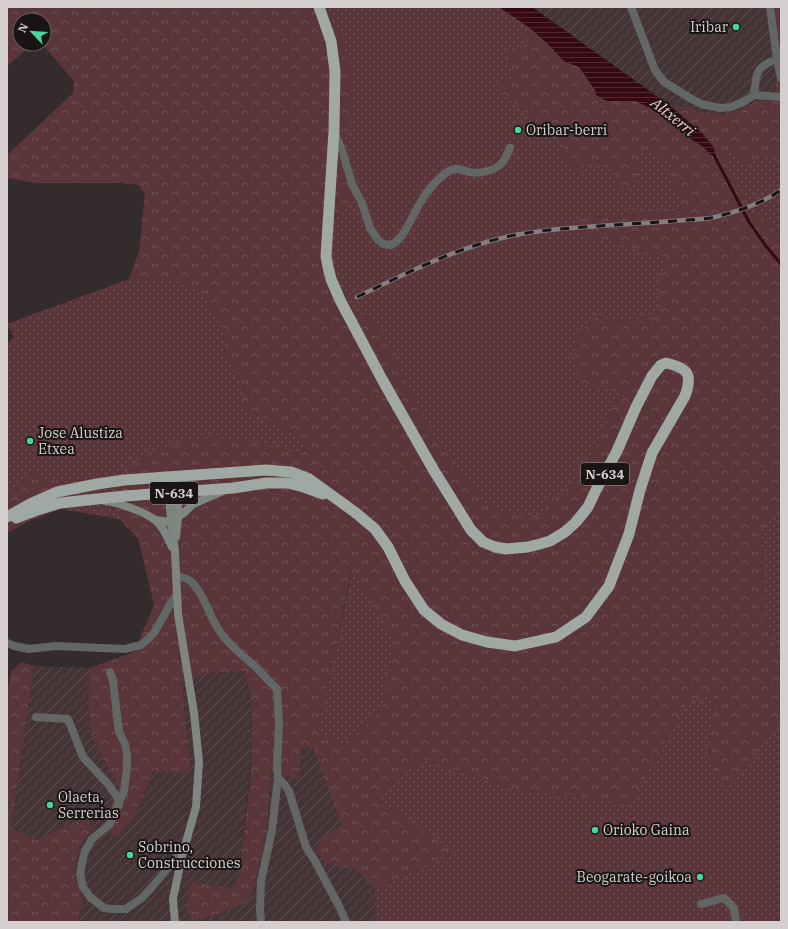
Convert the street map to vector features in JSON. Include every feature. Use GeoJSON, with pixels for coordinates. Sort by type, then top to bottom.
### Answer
{"type":"FeatureCollection","features":[{"type":"Feature","properties":{"kind":"highway","name":"N-634"},"geometry":{"type":"LineString","coordinates":[[7,517],[30,504],[57,492],[97,484],[124,480],[266,470],[291,472],[309,479],[356,512],[375,529],[388,547],[405,581],[424,610],[441,624],[462,635],[487,642],[515,646],[556,637],[586,618],[609,586],[629,534],[640,490],[652,453],[685,396],[689,381],[688,374],[684,369],[677,365],[666,362],[661,365],[652,376],[636,407],[617,451],[588,507],[576,522],[565,532],[550,541],[528,547],[506,549],[495,547],[483,542],[471,530],[433,470],[379,374],[340,300],[331,279],[326,256],[334,131],[335,71],[331,41],[319,7]]}},
{"type":"Feature","properties":{"kind":"highway"},"geometry":{"type":"LineString","coordinates":[[97,484],[157,484],[165,487],[173,493],[177,486],[184,481],[234,472]]}},
{"type":"Feature","properties":{"kind":"highway","name":"N-634"},"geometry":{"type":"LineString","coordinates":[[7,521],[60,503],[92,499],[233,488],[266,483],[288,483],[304,487],[341,502]]}},
{"type":"Feature","properties":{"kind":"main road"},"geometry":{"type":"LineString","coordinates":[[156,520],[174,519],[184,513],[193,504],[209,496],[233,488]]}},
{"type":"Feature","properties":{"kind":"main road"},"geometry":{"type":"LineString","coordinates":[[173,493],[177,499],[179,508],[174,519],[178,614],[194,713],[199,762],[196,806],[184,849],[173,900],[175,922]]}},
{"type":"Feature","properties":{"kind":"main road"},"geometry":{"type":"LineString","coordinates":[[92,499],[113,502],[145,514],[156,520],[175,552]]}},
{"type":"Feature","properties":{"kind":"street"},"geometry":{"type":"LineString","coordinates":[[631,7],[655,70],[664,82],[690,98],[701,104],[720,108],[731,107],[754,95],[781,97]]}},
{"type":"Feature","properties":{"kind":"street"},"geometry":{"type":"LineString","coordinates":[[770,7],[781,78]]}},
{"type":"Feature","properties":{"kind":"street"},"geometry":{"type":"LineString","coordinates":[[754,95],[758,71],[765,63],[777,59]]}},
{"type":"Feature","properties":{"kind":"street"},"geometry":{"type":"LineString","coordinates":[[334,131],[343,153],[352,184],[362,203],[370,228],[378,240],[383,244],[391,245],[397,242],[403,235],[420,202],[449,172],[456,168],[472,173],[491,170],[502,164],[510,148]]}},
{"type":"Feature","properties":{"kind":"street"},"geometry":{"type":"LineString","coordinates":[[176,575],[187,579],[200,591],[221,634],[277,689],[279,725],[277,765],[278,778],[272,830],[261,881],[261,922]]}},
{"type":"Feature","properties":{"kind":"street"},"geometry":{"type":"LineString","coordinates":[[7,643],[14,646],[29,648],[56,646],[125,648],[141,645],[154,632],[177,594]]}},
{"type":"Feature","properties":{"kind":"street"},"geometry":{"type":"LineString","coordinates":[[110,672],[113,681],[119,732],[128,754],[127,768],[124,791],[110,824],[92,839],[85,851],[80,874],[83,887],[90,897],[104,908],[126,909],[142,898],[152,888],[184,849]]}},
{"type":"Feature","properties":{"kind":"street"},"geometry":{"type":"LineString","coordinates":[[36,717],[68,718],[83,757],[108,784],[117,797],[119,805]]}},
{"type":"Feature","properties":{"kind":"street"},"geometry":{"type":"LineString","coordinates":[[278,778],[289,791],[306,846],[340,908],[346,922]]}},
{"type":"Feature","properties":{"kind":"street"},"geometry":{"type":"LineString","coordinates":[[701,904],[724,898],[734,908],[736,922]]}},
{"type":"Feature","properties":{"kind":"shaded area"},"geometry":{"type":"Polygon","coordinates":[[[532,7],[767,7],[776,81],[775,93],[769,100],[757,101],[738,110],[723,114],[697,111],[689,107],[669,105],[532,7]]]}},
{"type":"Feature","properties":{"kind":"shaded area"},"geometry":{"type":"Polygon","coordinates":[[[34,666],[89,668],[88,704],[91,736],[120,787],[103,824],[135,816],[153,771],[191,774],[182,683],[207,673],[244,671],[251,702],[252,739],[248,791],[238,878],[233,888],[191,881],[186,908],[194,921],[220,914],[267,830],[271,769],[299,780],[302,748],[313,748],[343,826],[326,833],[326,864],[358,869],[375,890],[375,922],[78,922],[83,900],[75,875],[78,848],[91,832],[69,824],[36,840],[11,828],[34,666]]]}},
{"type":"Feature","properties":{"kind":"green space"},"geometry":{"type":"Polygon","coordinates":[[[7,7],[327,7],[333,27],[342,38],[343,54],[351,64],[351,95],[353,115],[347,134],[341,136],[354,196],[344,210],[331,221],[330,256],[337,282],[354,314],[366,316],[378,328],[408,384],[429,431],[486,504],[507,514],[538,516],[553,498],[579,482],[609,416],[621,394],[616,387],[601,389],[583,383],[576,377],[574,351],[580,332],[597,316],[622,322],[649,316],[660,305],[661,275],[668,264],[663,257],[610,241],[588,237],[580,231],[579,219],[657,212],[672,213],[680,210],[682,197],[675,190],[669,176],[673,166],[666,159],[650,151],[641,153],[635,184],[625,191],[616,187],[616,176],[606,165],[597,162],[585,163],[581,170],[574,172],[568,163],[559,156],[565,146],[534,119],[501,94],[499,87],[511,79],[512,71],[507,66],[507,52],[518,52],[527,49],[526,32],[530,28],[548,44],[563,61],[579,67],[595,90],[607,101],[636,101],[664,115],[710,154],[714,148],[703,134],[669,105],[689,107],[697,111],[723,114],[738,110],[757,101],[769,100],[775,93],[776,80],[767,7],[781,7],[781,156],[764,158],[747,165],[732,150],[727,157],[723,159],[743,196],[755,212],[781,234],[781,504],[762,529],[763,612],[781,662],[781,717],[726,791],[709,756],[714,695],[688,700],[630,804],[513,789],[423,759],[375,797],[454,852],[375,890],[358,870],[326,864],[316,850],[326,833],[342,826],[313,748],[302,748],[299,780],[271,770],[267,830],[250,901],[220,914],[193,921],[186,908],[191,881],[232,888],[238,878],[252,747],[250,696],[244,671],[207,673],[182,683],[191,774],[153,771],[135,816],[117,838],[103,824],[119,787],[91,736],[88,704],[89,668],[134,652],[154,605],[138,538],[119,519],[119,489],[123,475],[135,460],[181,442],[214,437],[265,443],[296,454],[307,448],[305,440],[242,408],[241,400],[247,394],[225,351],[222,321],[199,292],[180,282],[159,278],[129,279],[139,251],[145,194],[138,185],[122,183],[35,183],[7,178],[7,155],[73,93],[74,81],[49,52],[52,52],[52,12],[12,12],[12,52],[24,52],[7,66],[7,7]],[[351,570],[335,653],[317,730],[342,745],[382,710],[396,641],[351,570]]]}},
{"type":"Feature","properties":{"kind":"green space"},"geometry":{"type":"Polygon","coordinates":[[[327,7],[499,7],[530,28],[526,32],[527,49],[518,52],[511,79],[504,83],[501,94],[550,132],[565,146],[559,156],[568,163],[574,172],[585,163],[597,162],[606,165],[616,176],[641,153],[650,151],[666,159],[673,166],[675,190],[682,197],[680,210],[672,213],[657,212],[590,217],[588,237],[610,241],[663,257],[668,264],[661,275],[661,305],[649,316],[622,322],[597,316],[601,389],[616,387],[621,394],[609,416],[579,482],[553,498],[538,516],[507,514],[486,504],[429,431],[408,384],[378,328],[366,316],[354,314],[337,282],[330,256],[331,221],[344,210],[346,164],[341,136],[353,115],[351,95],[351,64],[343,54],[342,38],[333,27],[327,7]]]}},
{"type":"Feature","properties":{"kind":"green space"},"geometry":{"type":"Polygon","coordinates":[[[732,150],[747,165],[764,158],[781,156],[781,234],[755,212],[743,196],[723,159],[727,157],[732,150]]]}},
{"type":"Feature","properties":{"kind":"green space"},"geometry":{"type":"Polygon","coordinates":[[[159,278],[180,282],[199,292],[222,321],[225,351],[247,395],[242,408],[305,440],[307,448],[296,454],[265,443],[119,489],[119,519],[61,509],[69,495],[32,472],[7,494],[7,344],[14,336],[7,324],[129,279],[159,278]]]}},
{"type":"Feature","properties":{"kind":"green space"},"geometry":{"type":"Polygon","coordinates":[[[32,472],[47,481],[63,480],[69,495],[61,509],[32,520],[7,533],[7,494],[32,472]]]}},
{"type":"Feature","properties":{"kind":"green space"},"geometry":{"type":"Polygon","coordinates":[[[781,504],[781,662],[763,612],[762,529],[781,504]]]}},
{"type":"Feature","properties":{"kind":"green space"},"geometry":{"type":"Polygon","coordinates":[[[352,569],[396,641],[382,710],[342,745],[317,730],[335,653],[352,569]]]}},
{"type":"Feature","properties":{"kind":"green space"},"geometry":{"type":"Polygon","coordinates":[[[22,662],[34,666],[11,828],[36,840],[69,824],[90,819],[91,832],[78,848],[75,875],[83,900],[78,922],[7,922],[7,694],[11,671],[22,662]]]}},
{"type":"Feature","properties":{"kind":"green space"},"geometry":{"type":"Polygon","coordinates":[[[714,695],[709,756],[726,790],[781,717],[781,922],[375,922],[375,890],[454,852],[375,797],[423,759],[513,789],[630,804],[688,700],[714,695]]]}},
{"type":"Feature","properties":{"kind":"water"},"geometry":{"type":"Polygon","coordinates":[[[499,7],[532,7],[669,105],[703,134],[714,148],[716,158],[692,140],[664,115],[636,101],[607,101],[596,95],[595,90],[579,67],[564,61],[530,28],[499,7]]]}},
{"type":"Feature","properties":{"kind":"waterway","name":"Altxerri"},"geometry":{"type":"LineString","coordinates":[[714,155],[749,222],[781,264]]}},
{"type":"Feature","properties":{"kind":"railway"},"geometry":{"type":"LineString","coordinates":[[357,297],[448,255],[486,242],[525,233],[554,229],[711,218],[747,207],[764,200],[781,190]]}},
{"type":"Feature","properties":{"kind":"place","name":"Iribar"},"geometry":{"type":"Point","coordinates":[736,27]}},
{"type":"Feature","properties":{"kind":"place","name":"Oribar-berri"},"geometry":{"type":"Point","coordinates":[518,130]}},
{"type":"Feature","properties":{"kind":"place","name":"Jose Alustiza Etxea"},"geometry":{"type":"Point","coordinates":[30,441]}},
{"type":"Feature","properties":{"kind":"place","name":"Olaeta, Serrerias"},"geometry":{"type":"Point","coordinates":[50,805]}},
{"type":"Feature","properties":{"kind":"place","name":"Orioko Gaina"},"geometry":{"type":"Point","coordinates":[595,830]}},
{"type":"Feature","properties":{"kind":"place","name":"Sobrino, Construcciones"},"geometry":{"type":"Point","coordinates":[130,855]}},
{"type":"Feature","properties":{"kind":"place","name":"Beogarate-goikoa"},"geometry":{"type":"Point","coordinates":[700,877]}}]}
